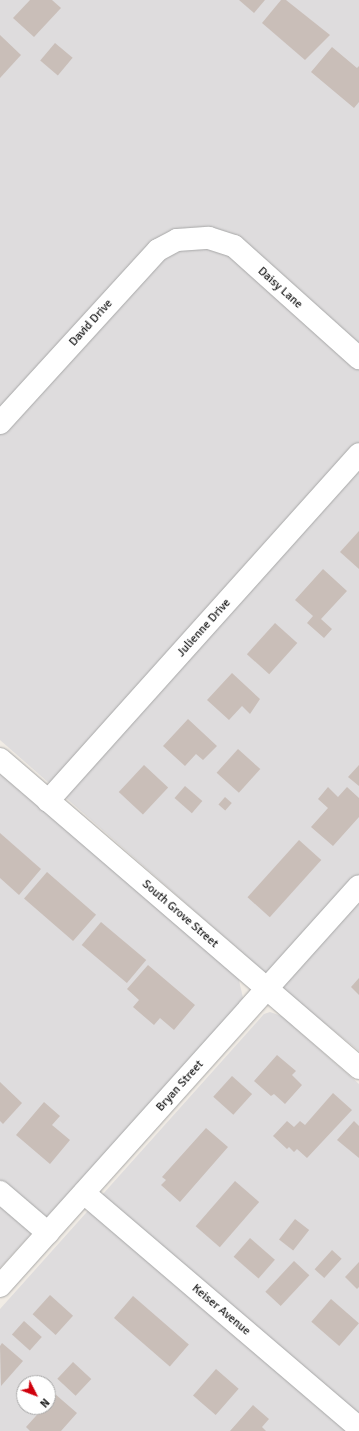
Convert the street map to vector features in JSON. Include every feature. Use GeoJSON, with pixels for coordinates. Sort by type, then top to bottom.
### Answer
{"type":"FeatureCollection","features":[{"type":"Feature","properties":{"kind":"street","name":"Daisy Lane"},"geometry":{"type":"LineString","coordinates":[[192,238],[210,238],[234,246],[359,358]]}},
{"type":"Feature","properties":{"kind":"street","name":"David Drive"},"geometry":{"type":"LineString","coordinates":[[0,423],[158,250],[177,240],[192,238]]}},
{"type":"Feature","properties":{"kind":"street","name":"Julienne Drive"},"geometry":{"type":"LineString","coordinates":[[48,801],[359,454]]}},
{"type":"Feature","properties":{"kind":"street","name":"South Grove Street"},"geometry":{"type":"LineString","coordinates":[[0,759],[359,1068]]}},
{"type":"Feature","properties":{"kind":"street","name":"Bryan Street"},"geometry":{"type":"LineString","coordinates":[[0,1286],[359,886]]}},
{"type":"Feature","properties":{"kind":"street"},"geometry":{"type":"LineString","coordinates":[[0,1192],[48,1233]]}},
{"type":"Feature","properties":{"kind":"street","name":"Keiser Avenue"},"geometry":{"type":"LineString","coordinates":[[84,1193],[359,1428]]}},
{"type":"Feature","properties":{"kind":"shaded area"},"geometry":{"type":"Polygon","coordinates":[[[0,0],[359,0],[359,1051],[302,1005],[0,740],[0,0]]]}},
{"type":"Feature","properties":{"kind":"shaded area"},"geometry":{"type":"Polygon","coordinates":[[[0,774],[238,976],[243,998],[241,1004],[0,1268],[0,774]]]}},
{"type":"Feature","properties":{"kind":"shaded area"},"geometry":{"type":"Polygon","coordinates":[[[270,1012],[290,1019],[293,1026],[359,1084],[359,1431],[0,1431],[0,1309],[264,1014],[270,1012]]]}},
{"type":"Feature","properties":{"kind":"building"},"geometry":{"type":"Polygon","coordinates":[[[30,0],[52,0],[61,8],[34,37],[13,18],[30,0]]]}},
{"type":"Feature","properties":{"kind":"building"},"geometry":{"type":"Polygon","coordinates":[[[239,0],[265,0],[254,13],[239,0]]]}},
{"type":"Feature","properties":{"kind":"building"},"geometry":{"type":"Polygon","coordinates":[[[281,0],[286,0],[330,35],[305,60],[262,23],[281,0]]]}},
{"type":"Feature","properties":{"kind":"building"},"geometry":{"type":"Polygon","coordinates":[[[0,35],[21,55],[0,78],[0,35]]]}},
{"type":"Feature","properties":{"kind":"building"},"geometry":{"type":"Polygon","coordinates":[[[55,43],[73,58],[58,75],[40,61],[55,43]]]}},
{"type":"Feature","properties":{"kind":"building"},"geometry":{"type":"Polygon","coordinates":[[[332,47],[357,68],[359,66],[359,102],[354,108],[311,72],[332,47]]]}},
{"type":"Feature","properties":{"kind":"building"},"geometry":{"type":"Polygon","coordinates":[[[359,531],[359,569],[340,552],[359,531]]]}},
{"type":"Feature","properties":{"kind":"building"},"geometry":{"type":"Polygon","coordinates":[[[323,569],[347,591],[321,619],[332,629],[324,638],[307,623],[313,616],[295,600],[323,569]]]}},
{"type":"Feature","properties":{"kind":"building"},"geometry":{"type":"Polygon","coordinates":[[[275,623],[297,643],[269,674],[247,654],[275,623]]]}},
{"type":"Feature","properties":{"kind":"building"},"geometry":{"type":"Polygon","coordinates":[[[232,673],[260,699],[250,714],[242,706],[229,720],[207,700],[232,673]]]}},
{"type":"Feature","properties":{"kind":"building"},"geometry":{"type":"Polygon","coordinates":[[[188,719],[217,746],[203,760],[196,754],[185,766],[163,746],[188,719]]]}},
{"type":"Feature","properties":{"kind":"building"},"geometry":{"type":"Polygon","coordinates":[[[238,749],[260,769],[239,793],[217,773],[238,749]]]}},
{"type":"Feature","properties":{"kind":"building"},"geometry":{"type":"Polygon","coordinates":[[[144,765],[168,788],[143,815],[119,792],[144,765]]]}},
{"type":"Feature","properties":{"kind":"building"},"geometry":{"type":"Polygon","coordinates":[[[359,765],[359,786],[348,777],[359,765]]]}},
{"type":"Feature","properties":{"kind":"building"},"geometry":{"type":"Polygon","coordinates":[[[185,786],[202,801],[192,813],[175,798],[185,786]]]}},
{"type":"Feature","properties":{"kind":"building"},"geometry":{"type":"Polygon","coordinates":[[[328,787],[338,797],[347,787],[359,798],[359,817],[333,846],[311,827],[328,808],[318,799],[328,787]]]}},
{"type":"Feature","properties":{"kind":"building"},"geometry":{"type":"Polygon","coordinates":[[[225,797],[232,803],[225,810],[218,805],[225,797]]]}},
{"type":"Feature","properties":{"kind":"building"},"geometry":{"type":"Polygon","coordinates":[[[0,833],[41,869],[19,895],[0,878],[0,833]]]}},
{"type":"Feature","properties":{"kind":"building"},"geometry":{"type":"Polygon","coordinates":[[[299,840],[321,860],[270,917],[247,897],[299,840]]]}},
{"type":"Feature","properties":{"kind":"building"},"geometry":{"type":"Polygon","coordinates":[[[47,872],[96,915],[73,941],[24,898],[47,872]]]}},
{"type":"Feature","properties":{"kind":"building"},"geometry":{"type":"Polygon","coordinates":[[[101,922],[146,960],[127,983],[82,945],[101,922]]]}},
{"type":"Feature","properties":{"kind":"building"},"geometry":{"type":"Polygon","coordinates":[[[148,965],[195,1005],[174,1030],[160,1018],[154,1025],[133,1007],[139,1000],[127,989],[148,965]]]}},
{"type":"Feature","properties":{"kind":"building"},"geometry":{"type":"Polygon","coordinates":[[[359,978],[359,995],[351,987],[359,978]]]}},
{"type":"Feature","properties":{"kind":"building"},"geometry":{"type":"Polygon","coordinates":[[[277,1055],[296,1071],[292,1075],[302,1085],[285,1104],[274,1094],[271,1096],[254,1081],[277,1055]]]}},
{"type":"Feature","properties":{"kind":"building"},"geometry":{"type":"Polygon","coordinates":[[[232,1076],[252,1094],[233,1115],[213,1097],[232,1076]]]}},
{"type":"Feature","properties":{"kind":"building"},"geometry":{"type":"Polygon","coordinates":[[[0,1082],[22,1103],[3,1124],[0,1121],[0,1082]]]}},
{"type":"Feature","properties":{"kind":"building"},"geometry":{"type":"Polygon","coordinates":[[[333,1093],[352,1110],[307,1158],[297,1149],[294,1152],[289,1147],[287,1149],[273,1136],[287,1121],[294,1127],[300,1121],[305,1125],[333,1093]]]}},
{"type":"Feature","properties":{"kind":"building"},"geometry":{"type":"Polygon","coordinates":[[[44,1102],[60,1116],[52,1125],[70,1140],[50,1164],[16,1135],[44,1102]]]}},
{"type":"Feature","properties":{"kind":"building"},"geometry":{"type":"Polygon","coordinates":[[[354,1121],[359,1126],[359,1158],[337,1140],[354,1121]]]}},
{"type":"Feature","properties":{"kind":"building"},"geometry":{"type":"Polygon","coordinates":[[[206,1128],[228,1147],[180,1202],[161,1185],[166,1180],[162,1177],[206,1128]]]}},
{"type":"Feature","properties":{"kind":"building"},"geometry":{"type":"Polygon","coordinates":[[[235,1181],[259,1202],[220,1247],[196,1226],[235,1181]]]}},
{"type":"Feature","properties":{"kind":"building"},"geometry":{"type":"Polygon","coordinates":[[[295,1219],[309,1230],[293,1251],[279,1239],[295,1219]]]}},
{"type":"Feature","properties":{"kind":"building"},"geometry":{"type":"Polygon","coordinates":[[[250,1238],[275,1260],[259,1279],[234,1257],[250,1238]]]}},
{"type":"Feature","properties":{"kind":"building"},"geometry":{"type":"Polygon","coordinates":[[[332,1250],[342,1259],[324,1278],[315,1269],[332,1250]]]}},
{"type":"Feature","properties":{"kind":"building"},"geometry":{"type":"Polygon","coordinates":[[[294,1261],[309,1275],[281,1306],[265,1292],[294,1261]]]}},
{"type":"Feature","properties":{"kind":"building"},"geometry":{"type":"Polygon","coordinates":[[[359,1262],[359,1287],[357,1289],[345,1277],[359,1262]]]}},
{"type":"Feature","properties":{"kind":"building"},"geometry":{"type":"Polygon","coordinates":[[[50,1295],[73,1316],[56,1335],[33,1314],[50,1295]]]}},
{"type":"Feature","properties":{"kind":"building"},"geometry":{"type":"Polygon","coordinates":[[[133,1296],[189,1345],[170,1366],[114,1318],[133,1296]]]}},
{"type":"Feature","properties":{"kind":"building"},"geometry":{"type":"Polygon","coordinates":[[[331,1299],[359,1323],[339,1346],[311,1322],[331,1299]]]}},
{"type":"Feature","properties":{"kind":"building"},"geometry":{"type":"Polygon","coordinates":[[[24,1321],[42,1337],[30,1350],[12,1334],[24,1321]]]}},
{"type":"Feature","properties":{"kind":"building"},"geometry":{"type":"Polygon","coordinates":[[[2,1343],[23,1361],[1,1386],[0,1346],[2,1343]]]}},
{"type":"Feature","properties":{"kind":"building"},"geometry":{"type":"Polygon","coordinates":[[[73,1362],[91,1379],[76,1396],[57,1379],[73,1362]]]}},
{"type":"Feature","properties":{"kind":"building"},"geometry":{"type":"Polygon","coordinates":[[[216,1369],[239,1389],[216,1415],[193,1395],[216,1369]]]}},
{"type":"Feature","properties":{"kind":"building"},"geometry":{"type":"Polygon","coordinates":[[[56,1395],[77,1413],[61,1431],[30,1431],[26,1427],[37,1415],[56,1415],[56,1395]]]}},
{"type":"Feature","properties":{"kind":"building"},"geometry":{"type":"Polygon","coordinates":[[[253,1405],[269,1419],[262,1427],[266,1431],[230,1431],[253,1405]]]}}]}
